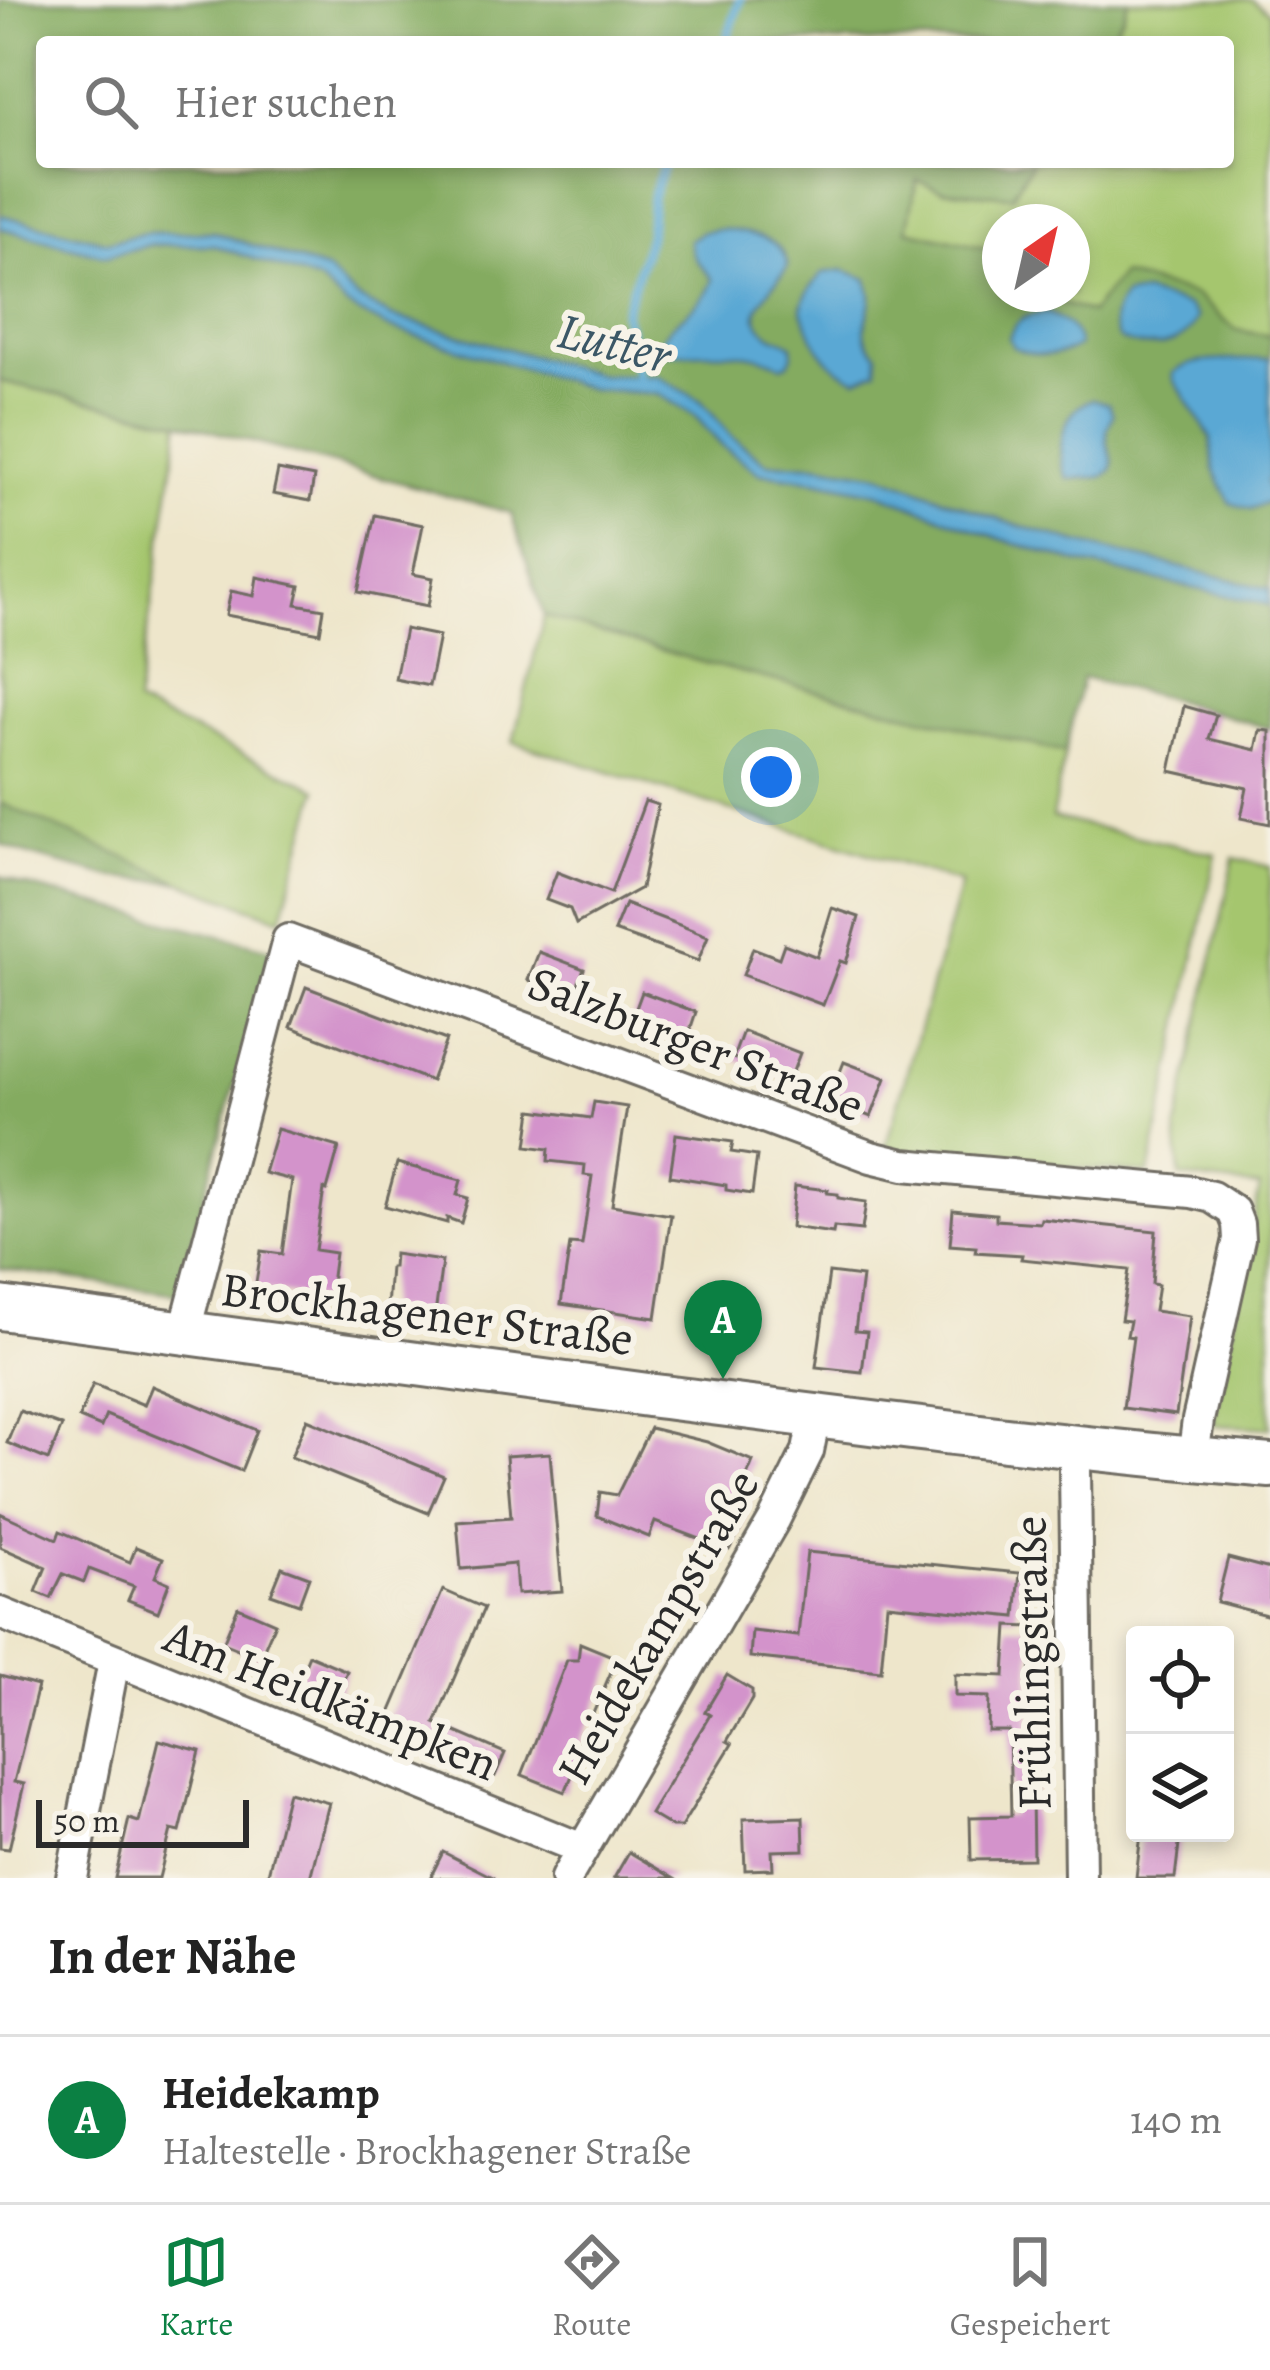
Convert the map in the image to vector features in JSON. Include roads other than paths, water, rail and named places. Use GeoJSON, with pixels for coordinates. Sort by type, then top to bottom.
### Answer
{"type":"FeatureCollection","features":[{"type":"Feature","properties":{"kind":"main road","name":"Brockhagener Straße"},"geometry":{"type":"LineString","coordinates":[[0,1308],[815,1416],[1270,1466]]}},
{"type":"Feature","properties":{"kind":"street","name":"Salzburger Straße"},"geometry":{"type":"LineString","coordinates":[[184,1334],[287,940],[887,1162],[1164,1188],[1212,1197],[1233,1211],[1239,1239],[1192,1459]]}},
{"type":"Feature","properties":{"kind":"street","name":"Heidekampstraße"},"geometry":{"type":"LineString","coordinates":[[566,1878],[774,1520],[808,1451],[815,1416]]}},
{"type":"Feature","properties":{"kind":"street","name":"Frühlingstraße"},"geometry":{"type":"LineString","coordinates":[[1077,1447],[1080,1878]]}},
{"type":"Feature","properties":{"kind":"street","name":"Am Heidkämpken"},"geometry":{"type":"LineString","coordinates":[[0,1613],[582,1849]]}},
{"type":"Feature","properties":{"kind":"street","name":"Am Heidkämpken"},"geometry":{"type":"LineString","coordinates":[[72,1878],[113,1661]]}},
{"type":"Feature","properties":{"kind":"water"},"geometry":{"type":"Polygon","coordinates":[[[0,215],[108,242],[146,233],[213,232],[326,270],[356,297],[391,316],[600,375],[657,376],[701,401],[732,437],[767,463],[816,464],[879,474],[1003,521],[1270,589],[1270,605],[1075,562],[879,493],[760,473],[722,446],[695,416],[658,394],[591,389],[387,327],[347,306],[319,281],[213,245],[149,245],[106,256],[0,228],[0,215]]]}},
{"type":"Feature","properties":{"kind":"water"},"geometry":{"type":"Polygon","coordinates":[[[723,229],[763,237],[785,256],[788,266],[763,299],[757,316],[766,331],[792,345],[789,363],[782,366],[740,353],[665,353],[659,349],[667,332],[700,301],[713,280],[695,257],[690,240],[702,232],[723,229]]]}},
{"type":"Feature","properties":{"kind":"water"},"geometry":{"type":"Polygon","coordinates":[[[843,270],[868,279],[871,295],[865,334],[878,354],[877,370],[857,379],[822,352],[802,312],[806,295],[822,273],[843,270]]]}},
{"type":"Feature","properties":{"kind":"water"},"geometry":{"type":"Polygon","coordinates":[[[1144,293],[1188,306],[1197,317],[1192,327],[1175,341],[1152,346],[1119,339],[1113,323],[1117,307],[1124,296],[1144,293]]]}},
{"type":"Feature","properties":{"kind":"water"},"geometry":{"type":"Polygon","coordinates":[[[1049,313],[1072,330],[1079,346],[1046,355],[1013,347],[1009,338],[1019,321],[1049,313]]]}},
{"type":"Feature","properties":{"kind":"water"},"geometry":{"type":"Polygon","coordinates":[[[1270,359],[1270,502],[1251,509],[1230,503],[1214,469],[1211,438],[1173,373],[1202,362],[1270,359]]]}},
{"type":"Feature","properties":{"kind":"water"},"geometry":{"type":"Polygon","coordinates":[[[1093,399],[1109,404],[1113,415],[1107,431],[1112,470],[1102,477],[1068,479],[1063,433],[1074,412],[1093,399]]]}},
{"type":"Feature","properties":{"kind":"waterway"},"geometry":{"type":"LineString","coordinates":[[728,36],[740,0]]}},
{"type":"Feature","properties":{"kind":"waterway","name":"Lutter"},"geometry":{"type":"LineString","coordinates":[[638,382],[624,314],[649,236],[652,197],[663,168]]}},
{"type":"Feature","properties":{"kind":"place","name":"Heidekamp"},"geometry":{"type":"Point","coordinates":[723,1379]}}]}
